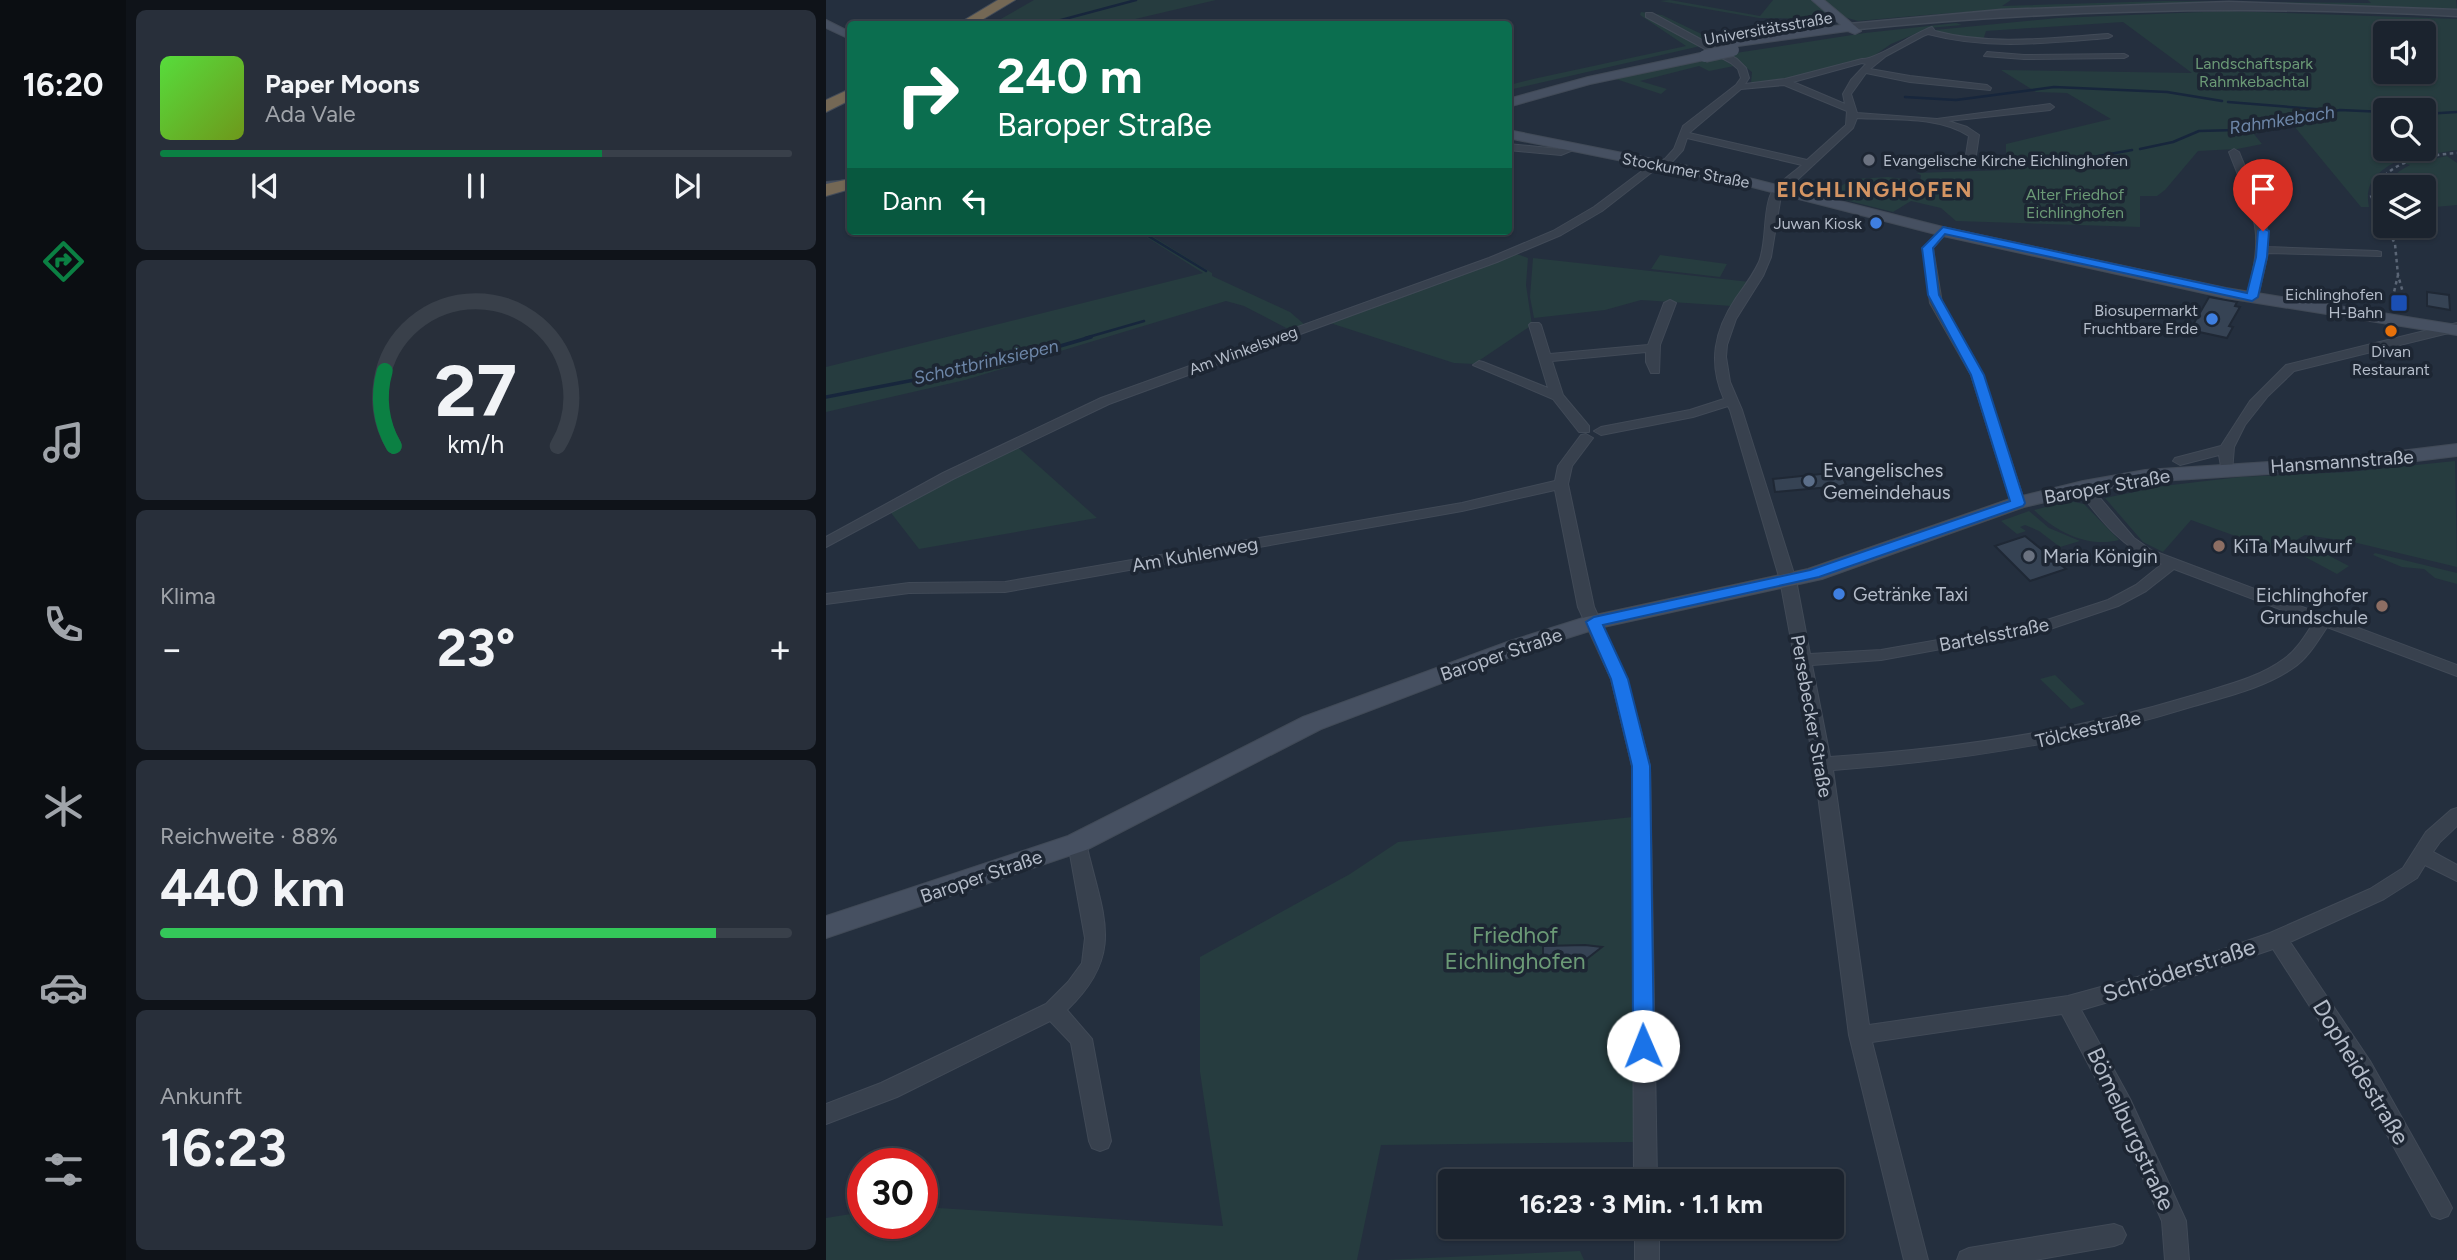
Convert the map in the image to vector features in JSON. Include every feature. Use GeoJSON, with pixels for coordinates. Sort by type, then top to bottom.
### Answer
{"type":"FeatureCollection","features":[{"type":"Feature","properties":{"kind":"highway"},"geometry":{"type":"LineString","coordinates":[[970,21],[1008,0]]}},
{"type":"Feature","properties":{"kind":"highway"},"geometry":{"type":"LineString","coordinates":[[986,21],[1023,0]]}},
{"type":"Feature","properties":{"kind":"highway"},"geometry":{"type":"LineString","coordinates":[[826,97],[847,86]]}},
{"type":"Feature","properties":{"kind":"highway"},"geometry":{"type":"LineString","coordinates":[[826,107],[847,96]]}},
{"type":"Feature","properties":{"kind":"highway"},"geometry":{"type":"LineString","coordinates":[[826,188],[847,184]]}},
{"type":"Feature","properties":{"kind":"main road"},"geometry":{"type":"LineString","coordinates":[[1816,0],[1852,29]]}},
{"type":"Feature","properties":{"kind":"main road"},"geometry":{"type":"LineString","coordinates":[[1826,30],[1837,24],[1833,15]]}},
{"type":"Feature","properties":{"kind":"main road"},"geometry":{"type":"LineString","coordinates":[[826,23],[847,34]]}},
{"type":"Feature","properties":{"kind":"main road","name":"Universitätsstraße"},"geometry":{"type":"LineString","coordinates":[[1512,94],[1700,53],[1826,30],[1852,29]]}},
{"type":"Feature","properties":{"kind":"main road","name":"Universitätsstraße"},"geometry":{"type":"LineString","coordinates":[[1729,48],[1852,29]]}},
{"type":"Feature","properties":{"kind":"main road","name":"Universitätsstraße"},"geometry":{"type":"LineString","coordinates":[[1512,102],[1700,53]]}},
{"type":"Feature","properties":{"kind":"main road","name":"Stockumer Straße"},"geometry":{"type":"LineString","coordinates":[[1512,136],[1780,190],[1943,230],[2252,297],[2455,328]]}},
{"type":"Feature","properties":{"kind":"main road","name":"Hansmannstraße"},"geometry":{"type":"LineString","coordinates":[[2227,459],[2359,462],[2457,450]]}},
{"type":"Feature","properties":{"kind":"main road","name":"Baroper Straße"},"geometry":{"type":"LineString","coordinates":[[826,927],[1077,843],[1165,801],[1312,723],[1518,646],[1594,622],[1788,580],[1845,564],[2018,503],[2227,459]]}},
{"type":"Feature","properties":{"kind":"street","name":"Universitätsstraße"},"geometry":{"type":"LineString","coordinates":[[1852,29],[1986,13],[2132,6],[2284,6],[2457,15]]}},
{"type":"Feature","properties":{"kind":"street"},"geometry":{"type":"LineString","coordinates":[[1648,15],[1739,65],[1745,75],[1739,87],[1686,128],[1676,153],[1661,165]]}},
{"type":"Feature","properties":{"kind":"street"},"geometry":{"type":"LineString","coordinates":[[1780,190],[1846,131],[1852,112],[1847,92],[1865,70],[1888,50],[1929,30],[1990,42],[2108,36]]}},
{"type":"Feature","properties":{"kind":"street"},"geometry":{"type":"LineString","coordinates":[[1990,42],[1989,59],[2127,58],[2098,37]]}},
{"type":"Feature","properties":{"kind":"street"},"geometry":{"type":"LineString","coordinates":[[1739,87],[1785,82],[1862,61],[1874,62]]}},
{"type":"Feature","properties":{"kind":"street"},"geometry":{"type":"LineString","coordinates":[[1865,70],[1910,79],[1987,88]]}},
{"type":"Feature","properties":{"kind":"street"},"geometry":{"type":"LineString","coordinates":[[1785,82],[1852,112],[1921,121],[1970,132],[1974,135],[1971,155]]}},
{"type":"Feature","properties":{"kind":"street"},"geometry":{"type":"LineString","coordinates":[[1921,121],[2050,107]]}},
{"type":"Feature","properties":{"kind":"street"},"geometry":{"type":"LineString","coordinates":[[1683,134],[1808,163]]}},
{"type":"Feature","properties":{"kind":"street","name":"Stockumer Straße"},"geometry":{"type":"LineString","coordinates":[[1512,147],[1561,152],[1573,148]]}},
{"type":"Feature","properties":{"kind":"street"},"geometry":{"type":"LineString","coordinates":[[2234,152],[2263,223],[2263,250],[2252,297]]}},
{"type":"Feature","properties":{"kind":"street","name":"Am Winkelsweg"},"geometry":{"type":"LineString","coordinates":[[826,543],[948,476],[1094,406],[1538,243],[1598,209],[1649,170],[1661,165]]}},
{"type":"Feature","properties":{"kind":"street","name":"Persebecker Straße"},"geometry":{"type":"LineString","coordinates":[[1780,190],[1775,196],[1772,238],[1766,259],[1754,284],[1737,306],[1718,357],[1722,384],[1731,401],[1788,580],[1823,764],[1860,1035],[1916,1260]]}},
{"type":"Feature","properties":{"kind":"street"},"geometry":{"type":"LineString","coordinates":[[1943,230],[1927,248],[1934,295],[1978,375],[2018,503]]}},
{"type":"Feature","properties":{"kind":"street"},"geometry":{"type":"LineString","coordinates":[[2263,250],[2377,254]]}},
{"type":"Feature","properties":{"kind":"street"},"geometry":{"type":"LineString","coordinates":[[1655,370],[1649,358],[1651,348],[1659,335],[1670,303]]}},
{"type":"Feature","properties":{"kind":"street"},"geometry":{"type":"LineString","coordinates":[[1535,325],[1557,396],[1585,433],[1597,437],[1601,431],[1693,413],[1731,401]]}},
{"type":"Feature","properties":{"kind":"street"},"geometry":{"type":"LineString","coordinates":[[2227,459],[2274,381],[2290,368],[2455,328]]}},
{"type":"Feature","properties":{"kind":"street"},"geometry":{"type":"LineString","coordinates":[[1547,358],[1651,348]]}},
{"type":"Feature","properties":{"kind":"street"},"geometry":{"type":"LineString","coordinates":[[1479,365],[1557,396]]}},
{"type":"Feature","properties":{"kind":"street"},"geometry":{"type":"LineString","coordinates":[[1585,433],[1565,466],[1561,484],[1586,607],[1619,679],[1641,766],[1646,1169]]}},
{"type":"Feature","properties":{"kind":"street","name":"Baroper Straße"},"geometry":{"type":"LineString","coordinates":[[2180,461],[2227,459]]}},
{"type":"Feature","properties":{"kind":"street","name":"Am Kuhlenweg"},"geometry":{"type":"LineString","coordinates":[[826,599],[909,588],[1005,587],[1449,509],[1561,484]]}},
{"type":"Feature","properties":{"kind":"street"},"geometry":{"type":"LineString","coordinates":[[2083,488],[2129,541],[2171,564],[2457,671]]}},
{"type":"Feature","properties":{"kind":"street","name":"Bartelsstraße"},"geometry":{"type":"LineString","coordinates":[[1803,660],[1881,655],[2044,626],[2113,603],[2141,588],[2171,564]]}},
{"type":"Feature","properties":{"kind":"street","name":"Tölckestraße"},"geometry":{"type":"LineString","coordinates":[[1823,764],[1894,760],[2033,742],[2086,732],[2176,707],[2262,678],[2289,664],[2308,644],[2323,620]]}},
{"type":"Feature","properties":{"kind":"street","name":"Schröderstraße"},"geometry":{"type":"LineString","coordinates":[[1860,1035],[2068,1005],[2163,978],[2277,939],[2377,894],[2410,873],[2433,837],[2457,815]]}},
{"type":"Feature","properties":{"kind":"street"},"geometry":{"type":"LineString","coordinates":[[826,1114],[889,1090],[1053,1010],[1084,977],[1096,952],[1077,843]]}},
{"type":"Feature","properties":{"kind":"street"},"geometry":{"type":"LineString","coordinates":[[2423,854],[2457,874]]}},
{"type":"Feature","properties":{"kind":"street","name":"Dopheidestraße"},"geometry":{"type":"LineString","coordinates":[[2277,939],[2361,1068],[2440,1208]]}},
{"type":"Feature","properties":{"kind":"street","name":"Bömelburgstraße"},"geometry":{"type":"LineString","coordinates":[[2068,1005],[2117,1095],[2174,1221],[2177,1259]]}},
{"type":"Feature","properties":{"kind":"street"},"geometry":{"type":"LineString","coordinates":[[1053,1010],[1081,1039],[1100,1141]]}},
{"type":"Feature","properties":{"kind":"street"},"geometry":{"type":"LineString","coordinates":[[1969,1260],[2114,1235]]}},
{"type":"Feature","properties":{"kind":"street"},"geometry":{"type":"LineString","coordinates":[[1647,1239],[1647,1260]]}},
{"type":"Feature","properties":{"kind":"green space"},"geometry":{"type":"Polygon","coordinates":[[[1034,0],[1216,0],[1127,21],[997,21],[1034,0]]]}},
{"type":"Feature","properties":{"kind":"green space"},"geometry":{"type":"Polygon","coordinates":[[[1670,0],[1760,16],[1773,0],[1813,0],[1832,19],[1759,18],[1660,1],[1670,0]]]}},
{"type":"Feature","properties":{"kind":"green space"},"geometry":{"type":"Polygon","coordinates":[[[1824,0],[2011,0],[2002,6],[2164,1],[2371,3],[2368,0],[2456,0],[2457,9],[2157,4],[1933,14],[1858,21],[1844,17],[1824,0]]]}},
{"type":"Feature","properties":{"kind":"green space","name":"Landschaftspark Rahmkebachtal"},"geometry":{"type":"Polygon","coordinates":[[[2227,11],[2457,19],[2457,150],[2436,153],[2436,98],[2373,98],[2373,161],[2397,161],[2377,175],[2373,175],[2368,191],[2369,207],[2361,207],[2294,126],[2289,125],[2254,134],[2262,144],[2237,149],[2198,151],[2165,190],[2157,196],[2140,196],[2140,227],[1956,221],[1941,208],[1911,201],[1893,212],[1825,195],[1853,179],[1888,177],[1920,181],[1921,175],[1916,173],[2006,170],[2006,144],[2111,119],[2067,93],[2036,92],[2001,70],[2192,73],[2123,22],[1986,31],[1983,40],[1949,36],[1935,30],[2058,18],[2227,11]]]}},
{"type":"Feature","properties":{"kind":"green space"},"geometry":{"type":"Polygon","coordinates":[[[1641,12],[1662,15],[1718,42],[1512,89],[1512,84],[1533,79],[1686,46],[1640,15],[1641,12]]]}},
{"type":"Feature","properties":{"kind":"green space"},"geometry":{"type":"Polygon","coordinates":[[[1956,23],[1962,25],[1929,28],[1891,44],[1872,57],[1781,82],[1751,83],[1752,72],[1729,54],[1865,33],[1956,23]]]}},
{"type":"Feature","properties":{"kind":"green space"},"geometry":{"type":"Polygon","coordinates":[[[1717,56],[1734,66],[1709,71],[1699,66],[1640,81],[1667,89],[1661,94],[1613,78],[1717,56]]]}},
{"type":"Feature","properties":{"kind":"green space","name":"Landschaftspark Rahmkebachtal"},"geometry":{"type":"Polygon","coordinates":[[[2447,156],[2457,163],[2457,205],[2436,207],[2436,175],[2395,175],[2410,165],[2397,161],[2436,161],[2436,158],[2447,156]]]}},
{"type":"Feature","properties":{"kind":"green space"},"geometry":{"type":"Polygon","coordinates":[[[1143,235],[1150,235],[1212,273],[1212,276],[1290,312],[1305,325],[1290,330],[1244,306],[1226,301],[965,380],[826,412],[826,367],[1203,273],[1143,235]]]}},
{"type":"Feature","properties":{"kind":"green space"},"geometry":{"type":"Polygon","coordinates":[[[1514,253],[1528,258],[1526,285],[1532,325],[1474,364],[1454,363],[1327,322],[1514,253]]]}},
{"type":"Feature","properties":{"kind":"green space"},"geometry":{"type":"Polygon","coordinates":[[[1660,255],[1727,264],[1720,277],[1651,269],[1660,255]]]}},
{"type":"Feature","properties":{"kind":"green space"},"geometry":{"type":"Polygon","coordinates":[[[1533,258],[1750,282],[1732,306],[1641,300],[1605,310],[1534,318],[1530,297],[1533,258]]]}},
{"type":"Feature","properties":{"kind":"green space"},"geometry":{"type":"Polygon","coordinates":[[[1014,444],[1097,518],[919,549],[888,509],[1014,444]]]}},
{"type":"Feature","properties":{"kind":"green space"},"geometry":{"type":"Polygon","coordinates":[[[2455,461],[2457,567],[2353,542],[2305,535],[2277,551],[2191,520],[2163,552],[2143,542],[2105,498],[2163,486],[2240,477],[2348,472],[2455,461]]]}},
{"type":"Feature","properties":{"kind":"green space"},"geometry":{"type":"Polygon","coordinates":[[[2070,501],[2084,504],[2119,540],[2084,540],[2052,525],[2034,510],[2070,501]]]}},
{"type":"Feature","properties":{"kind":"green space"},"geometry":{"type":"Polygon","coordinates":[[[2029,511],[2049,528],[2080,541],[2060,547],[2039,531],[2025,525],[2020,527],[2026,531],[2017,534],[2001,521],[2029,511]]]}},
{"type":"Feature","properties":{"kind":"green space"},"geometry":{"type":"Polygon","coordinates":[[[2308,545],[2349,566],[2337,574],[2296,552],[2308,545]]]}},
{"type":"Feature","properties":{"kind":"green space"},"geometry":{"type":"Polygon","coordinates":[[[2375,553],[2457,573],[2457,584],[2435,578],[2424,569],[2402,567],[2373,555],[2375,553]]]}},
{"type":"Feature","properties":{"kind":"green space"},"geometry":{"type":"Polygon","coordinates":[[[2055,675],[2085,704],[2071,709],[2040,679],[2055,675]]]}},
{"type":"Feature","properties":{"kind":"green space","name":"Friedhof Eichlinghofen"},"geometry":{"type":"Polygon","coordinates":[[[1633,817],[1634,1142],[1381,1145],[1357,1260],[826,1260],[826,1218],[847,1215],[847,1239],[938,1239],[938,1208],[1223,1226],[1200,1072],[1200,957],[1350,874],[1398,842],[1633,817]]]}},
{"type":"Feature","properties":{"kind":"green space"},"geometry":{"type":"Polygon","coordinates":[[[1580,1251],[1584,1260],[1385,1260],[1580,1251]]]}},
{"type":"Feature","properties":{"kind":"building"},"geometry":{"type":"Polygon","coordinates":[[[2427,292],[2449,295],[2450,310],[2427,306],[2427,292]]]}},
{"type":"Feature","properties":{"kind":"building","name":"Biosupermarkt Fruchtbare Erde"},"geometry":{"type":"Polygon","coordinates":[[[2209,297],[2237,302],[2235,306],[2240,307],[2229,326],[2233,327],[2227,338],[2190,330],[2209,297]]]}},
{"type":"Feature","properties":{"kind":"building","name":"Evangelisches Gemeindehaus"},"geometry":{"type":"Polygon","coordinates":[[[1840,472],[1846,484],[1841,486],[1775,492],[1773,479],[1840,472]]]}},
{"type":"Feature","properties":{"kind":"building","name":"Maria Königin"},"geometry":{"type":"Polygon","coordinates":[[[2025,536],[2066,569],[2030,581],[1995,546],[2025,536]]]}},
{"type":"Feature","properties":{"kind":"building"},"geometry":{"type":"Polygon","coordinates":[[[1543,946],[1602,947],[1584,961],[1543,961],[1543,946]]]}},
{"type":"Feature","properties":{"kind":"waterway"},"geometry":{"type":"LineString","coordinates":[[1057,21],[1136,0]]}},
{"type":"Feature","properties":{"kind":"waterway"},"geometry":{"type":"LineString","coordinates":[[1905,97],[1956,100],[2054,87],[2167,92],[2222,101]]}},
{"type":"Feature","properties":{"kind":"waterway"},"geometry":{"type":"LineString","coordinates":[[2228,102],[2328,110]]}},
{"type":"Feature","properties":{"kind":"waterway","name":"Rahmkebach"},"geometry":{"type":"LineString","coordinates":[[2140,149],[2173,142],[2199,131],[2236,130],[2340,110],[2373,111]]}},
{"type":"Feature","properties":{"kind":"waterway","name":"Rahmkebach"},"geometry":{"type":"LineString","coordinates":[[2436,113],[2457,112]]}},
{"type":"Feature","properties":{"kind":"waterway","name":"Rahmkebach"},"geometry":{"type":"LineString","coordinates":[[2088,158],[2132,150]]}},
{"type":"Feature","properties":{"kind":"waterway","name":"Schottbrinksiepen"},"geometry":{"type":"LineString","coordinates":[[1147,235],[1206,271]]}},
{"type":"Feature","properties":{"kind":"waterway","name":"Schottbrinksiepen"},"geometry":{"type":"LineString","coordinates":[[1085,338],[1144,321]]}},
{"type":"Feature","properties":{"kind":"waterway","name":"Schottbrinksiepen"},"geometry":{"type":"LineString","coordinates":[[826,397],[1002,363],[1091,337]]}},
{"type":"Feature","properties":{"kind":"railway"},"geometry":{"type":"LineString","coordinates":[[2386,175],[2396,167],[2418,158],[2457,153]]}},
{"type":"Feature","properties":{"kind":"railway"},"geometry":{"type":"LineString","coordinates":[[2373,193],[2373,200]]}},
{"type":"Feature","properties":{"kind":"railway"},"geometry":{"type":"LineString","coordinates":[[2392,238],[2398,275]]}},
{"type":"Feature","properties":{"kind":"railway"},"geometry":{"type":"LineString","coordinates":[[2391,305],[2398,275]]}},
{"type":"Feature","properties":{"kind":"railway"},"geometry":{"type":"LineString","coordinates":[[2398,275],[2407,307]]}},
{"type":"Feature","properties":{"kind":"place","name":"Evangelische Kirche Eichlinghofen"},"geometry":{"type":"Point","coordinates":[1869,160]}},
{"type":"Feature","properties":{"kind":"place","name":"Juwan Kiosk"},"geometry":{"type":"Point","coordinates":[1876,223]}},
{"type":"Feature","properties":{"kind":"place","name":"Eichlinghofen H-Bahn"},"geometry":{"type":"Point","coordinates":[2399,303]}},
{"type":"Feature","properties":{"kind":"place","name":"Biosupermarkt Fruchtbare Erde"},"geometry":{"type":"Point","coordinates":[2212,319]}},
{"type":"Feature","properties":{"kind":"place","name":"Divan Restaurant"},"geometry":{"type":"Point","coordinates":[2391,331]}},
{"type":"Feature","properties":{"kind":"place","name":"Evangelisches Gemeindehaus"},"geometry":{"type":"Point","coordinates":[1809,481]}},
{"type":"Feature","properties":{"kind":"place","name":"KiTa Maulwurf"},"geometry":{"type":"Point","coordinates":[2219,546]}},
{"type":"Feature","properties":{"kind":"place","name":"Maria Königin"},"geometry":{"type":"Point","coordinates":[2029,556]}},
{"type":"Feature","properties":{"kind":"place","name":"Getränke Taxi"},"geometry":{"type":"Point","coordinates":[1839,594]}},
{"type":"Feature","properties":{"kind":"place","name":"Eichlinghofer Grundschule"},"geometry":{"type":"Point","coordinates":[2382,606]}},
{"type":"Feature","properties":{"kind":"district","name":"EICHLINGHOFEN"},"geometry":{"type":"Point","coordinates":[1875,190]}},
{"type":"Feature","properties":{"kind":"route"},"geometry":{"type":"LineString","coordinates":[[1643,1046],[1641,766],[1619,679],[1594,622],[1814,573],[2018,503],[1978,375],[1945,321],[1934,295],[1927,248],[1943,230],[2252,297],[2262,257],[2263,231]]}},
{"type":"Feature","properties":{"kind":"park label","name":"Alter Friedhof Eichlinghofen"},"geometry":{"type":"Point","coordinates":[2075,203]}}]}
